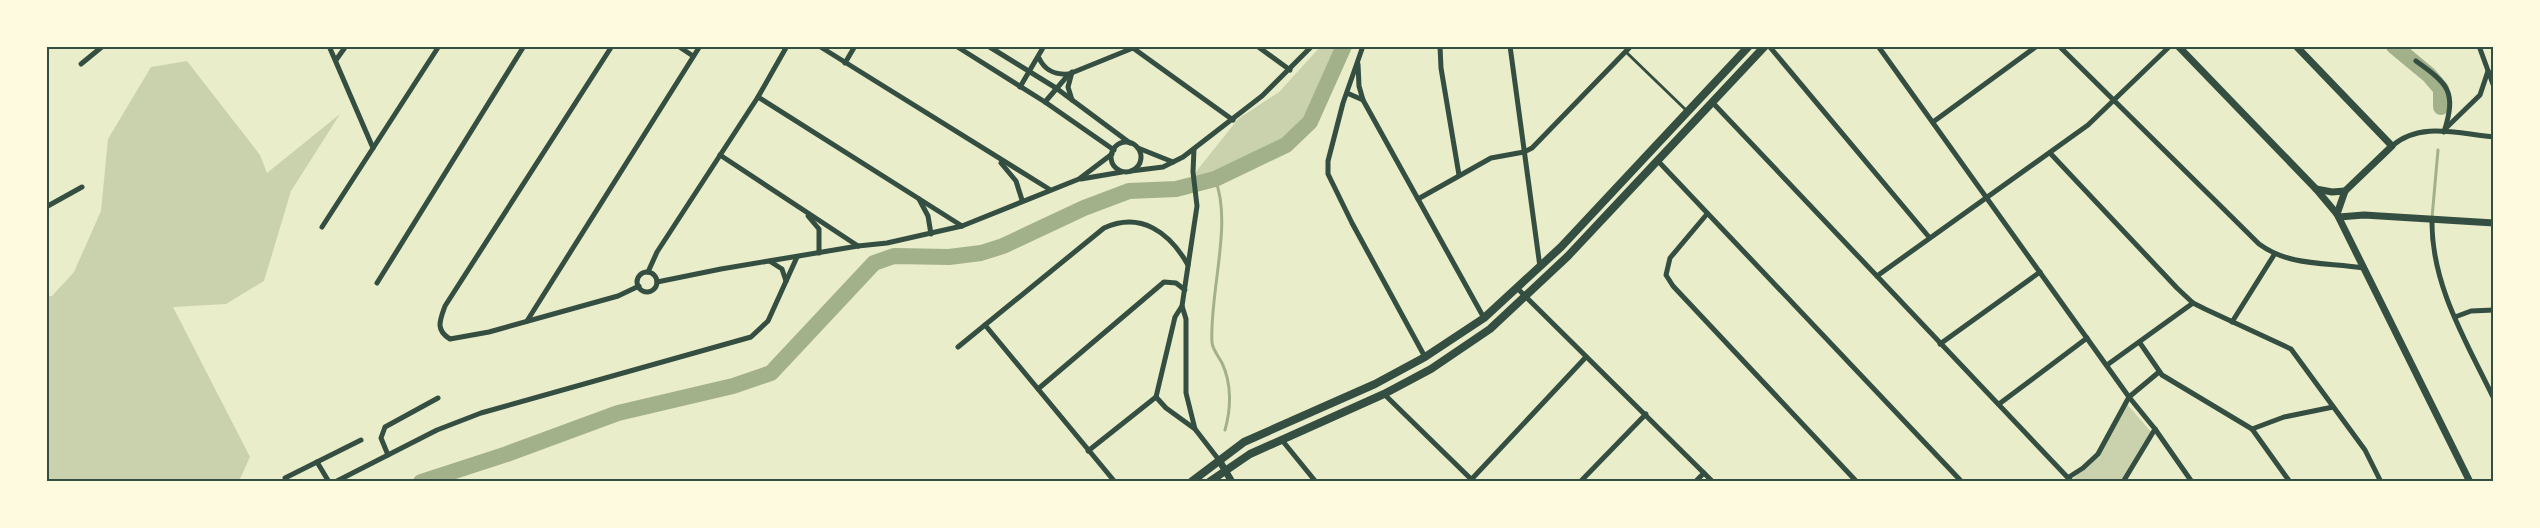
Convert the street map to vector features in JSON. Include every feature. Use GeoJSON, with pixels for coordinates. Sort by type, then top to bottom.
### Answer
{"type":"FeatureCollection","features":[{"type":"Feature","properties":{"kind":"main road"},"geometry":{"type":"LineString","coordinates":[[1191,482],[1244,442],[1375,384],[1425,357],[1484,318],[1540,267],[1749,46]]}},
{"type":"Feature","properties":{"kind":"main road"},"geometry":{"type":"LineString","coordinates":[[1209,482],[1250,454],[1384,394],[1463,349],[1526,297],[1767,46]]}},
{"type":"Feature","properties":{"kind":"street"},"geometry":{"type":"LineString","coordinates":[[81,64],[102,46]]}},
{"type":"Feature","properties":{"kind":"street"},"geometry":{"type":"LineString","coordinates":[[330,46],[373,148]]}},
{"type":"Feature","properties":{"kind":"street"},"geometry":{"type":"LineString","coordinates":[[336,60],[346,46]]}},
{"type":"Feature","properties":{"kind":"street"},"geometry":{"type":"LineString","coordinates":[[322,227],[439,46]]}},
{"type":"Feature","properties":{"kind":"street"},"geometry":{"type":"LineString","coordinates":[[377,283],[524,46]]}},
{"type":"Feature","properties":{"kind":"street"},"geometry":{"type":"LineString","coordinates":[[612,46],[445,306],[439,322],[440,330],[450,339],[489,332],[618,296],[639,286]]}},
{"type":"Feature","properties":{"kind":"street"},"geometry":{"type":"LineString","coordinates":[[678,46],[693,56]]}},
{"type":"Feature","properties":{"kind":"street"},"geometry":{"type":"LineString","coordinates":[[527,321],[700,46]]}},
{"type":"Feature","properties":{"kind":"street"},"geometry":{"type":"LineString","coordinates":[[639,286],[639,276],[648,272],[657,252],[758,97],[787,46]]}},
{"type":"Feature","properties":{"kind":"street"},"geometry":{"type":"LineString","coordinates":[[819,46],[1049,189]]}},
{"type":"Feature","properties":{"kind":"street"},"geometry":{"type":"LineString","coordinates":[[845,63],[855,46]]}},
{"type":"Feature","properties":{"kind":"street"},"geometry":{"type":"LineString","coordinates":[[956,46],[1045,102],[1113,152],[1115,168],[1124,172]]}},
{"type":"Feature","properties":{"kind":"street"},"geometry":{"type":"LineString","coordinates":[[988,46],[1056,88],[1130,143],[1173,162]]}},
{"type":"Feature","properties":{"kind":"street"},"geometry":{"type":"LineString","coordinates":[[1020,87],[1030,74],[1044,46]]}},
{"type":"Feature","properties":{"kind":"street"},"geometry":{"type":"LineString","coordinates":[[1257,46],[1290,70]]}},
{"type":"Feature","properties":{"kind":"street"},"geometry":{"type":"LineString","coordinates":[[657,282],[931,234],[962,226],[1049,189],[1079,179],[1162,166],[1183,157],[1233,120],[1290,70],[1312,46]]}},
{"type":"Feature","properties":{"kind":"street"},"geometry":{"type":"LineString","coordinates":[[1363,46],[1328,161],[1328,174],[1425,357]]}},
{"type":"Feature","properties":{"kind":"street"},"geometry":{"type":"LineString","coordinates":[[1440,46],[1441,68],[1458,175]]}},
{"type":"Feature","properties":{"kind":"street"},"geometry":{"type":"LineString","coordinates":[[1418,199],[1491,158],[1524,152],[1543,139],[1632,46]]}},
{"type":"Feature","properties":{"kind":"street"},"geometry":{"type":"LineString","coordinates":[[1767,46],[1929,237]]}},
{"type":"Feature","properties":{"kind":"street"},"geometry":{"type":"LineString","coordinates":[[1933,122],[2037,46]]}},
{"type":"Feature","properties":{"kind":"street"},"geometry":{"type":"LineString","coordinates":[[2059,46],[2113,103],[2246,233],[2274,255],[2296,261],[2365,268]]}},
{"type":"Feature","properties":{"kind":"street"},"geometry":{"type":"LineString","coordinates":[[1876,276],[2088,125],[2170,46]]}},
{"type":"Feature","properties":{"kind":"street"},"geometry":{"type":"LineString","coordinates":[[2178,46],[2316,189],[2338,216],[2470,482]]}},
{"type":"Feature","properties":{"kind":"street"},"geometry":{"type":"LineString","coordinates":[[2296,46],[2392,146]]}},
{"type":"Feature","properties":{"kind":"street"},"geometry":{"type":"LineString","coordinates":[[2479,46],[2493,87]]}},
{"type":"Feature","properties":{"kind":"street"},"geometry":{"type":"LineString","coordinates":[[1039,58],[1054,74],[1070,73],[1135,47],[1233,120]]}},
{"type":"Feature","properties":{"kind":"street"},"geometry":{"type":"LineString","coordinates":[[1511,47],[1540,267]]}},
{"type":"Feature","properties":{"kind":"street"},"geometry":{"type":"LineString","coordinates":[[1881,47],[2128,397],[2155,429],[2192,482]]}},
{"type":"Feature","properties":{"kind":"street"},"geometry":{"type":"LineString","coordinates":[[1360,54],[1358,74],[1363,100],[1484,318]]}},
{"type":"Feature","properties":{"kind":"street"},"geometry":{"type":"LineString","coordinates":[[2416,61],[2436,75],[2447,87],[2449,107],[2444,132]]}},
{"type":"Feature","properties":{"kind":"street"},"geometry":{"type":"LineString","coordinates":[[2444,132],[2480,95],[2488,70]]}},
{"type":"Feature","properties":{"kind":"street"},"geometry":{"type":"LineString","coordinates":[[1045,102],[1070,73]]}},
{"type":"Feature","properties":{"kind":"street"},"geometry":{"type":"LineString","coordinates":[[1070,73],[1068,87],[1073,101]]}},
{"type":"Feature","properties":{"kind":"street"},"geometry":{"type":"LineString","coordinates":[[1347,93],[1363,100]]}},
{"type":"Feature","properties":{"kind":"street"},"geometry":{"type":"LineString","coordinates":[[758,97],[962,226]]}},
{"type":"Feature","properties":{"kind":"street"},"geometry":{"type":"LineString","coordinates":[[1713,103],[2070,479],[2098,454],[2128,397],[2159,372]]}},
{"type":"Feature","properties":{"kind":"street"},"geometry":{"type":"LineString","coordinates":[[2338,216],[2345,191],[2403,136],[2415,132],[2444,132],[2493,137]]}},
{"type":"Feature","properties":{"kind":"street"},"geometry":{"type":"LineString","coordinates":[[1079,179],[1121,144],[1130,143]]}},
{"type":"Feature","properties":{"kind":"street"},"geometry":{"type":"LineString","coordinates":[[1131,171],[1141,161],[1138,148]]}},
{"type":"Feature","properties":{"kind":"street"},"geometry":{"type":"LineString","coordinates":[[1088,451],[1156,397],[1175,317],[1182,306],[1185,290],[1197,206],[1193,173],[1194,149]]}},
{"type":"Feature","properties":{"kind":"street"},"geometry":{"type":"LineString","coordinates":[[2050,153],[2193,303],[2291,349],[2365,450],[2381,482]]}},
{"type":"Feature","properties":{"kind":"street"},"geometry":{"type":"LineString","coordinates":[[720,155],[858,246]]}},
{"type":"Feature","properties":{"kind":"street"},"geometry":{"type":"LineString","coordinates":[[996,157],[1012,174],[1022,200]]}},
{"type":"Feature","properties":{"kind":"street"},"geometry":{"type":"LineString","coordinates":[[1183,157],[1193,173]]}},
{"type":"Feature","properties":{"kind":"street"},"geometry":{"type":"LineString","coordinates":[[1658,161],[1962,482]]}},
{"type":"Feature","properties":{"kind":"street"},"geometry":{"type":"LineString","coordinates":[[46,207],[82,187]]}},
{"type":"Feature","properties":{"kind":"street"},"geometry":{"type":"LineString","coordinates":[[2316,189],[2332,192],[2345,191]]}},
{"type":"Feature","properties":{"kind":"street"},"geometry":{"type":"LineString","coordinates":[[918,197],[928,216],[931,234]]}},
{"type":"Feature","properties":{"kind":"street"},"geometry":{"type":"LineString","coordinates":[[801,208],[819,229],[819,253]]}},
{"type":"Feature","properties":{"kind":"street"},"geometry":{"type":"LineString","coordinates":[[1707,214],[1670,258],[1666,275],[1673,286],[1857,482]]}},
{"type":"Feature","properties":{"kind":"street"},"geometry":{"type":"LineString","coordinates":[[2338,216],[2364,215],[2493,223]]}},
{"type":"Feature","properties":{"kind":"street"},"geometry":{"type":"LineString","coordinates":[[2432,220],[2436,262],[2454,317],[2493,399]]}},
{"type":"Feature","properties":{"kind":"street"},"geometry":{"type":"LineString","coordinates":[[958,347],[1104,228],[1114,224],[1144,225],[1158,230],[1167,236],[1180,251],[1188,265]]}},
{"type":"Feature","properties":{"kind":"street"},"geometry":{"type":"LineString","coordinates":[[2232,322],[2274,255]]}},
{"type":"Feature","properties":{"kind":"street"},"geometry":{"type":"LineString","coordinates":[[335,482],[437,430],[481,413],[751,337],[768,321],[797,257]]}},
{"type":"Feature","properties":{"kind":"street"},"geometry":{"type":"LineString","coordinates":[[769,261],[782,269],[786,283]]}},
{"type":"Feature","properties":{"kind":"street"},"geometry":{"type":"LineString","coordinates":[[639,286],[650,291],[656,287],[656,276],[648,272]]}},
{"type":"Feature","properties":{"kind":"street"},"geometry":{"type":"LineString","coordinates":[[1940,344],[2040,272]]}},
{"type":"Feature","properties":{"kind":"street"},"geometry":{"type":"LineString","coordinates":[[1038,389],[1164,282],[1176,283],[1185,290]]}},
{"type":"Feature","properties":{"kind":"street"},"geometry":{"type":"LineString","coordinates":[[1518,289],[1713,482]]}},
{"type":"Feature","properties":{"kind":"street"},"geometry":{"type":"LineString","coordinates":[[2107,365],[2193,303]]}},
{"type":"Feature","properties":{"kind":"street"},"geometry":{"type":"LineString","coordinates":[[1182,306],[1186,319],[1186,393],[1188,410],[1195,429]]}},
{"type":"Feature","properties":{"kind":"street"},"geometry":{"type":"LineString","coordinates":[[2454,317],[2471,311],[2493,310]]}},
{"type":"Feature","properties":{"kind":"street"},"geometry":{"type":"LineString","coordinates":[[985,325],[1115,482]]}},
{"type":"Feature","properties":{"kind":"street"},"geometry":{"type":"LineString","coordinates":[[1999,404],[2087,338]]}},
{"type":"Feature","properties":{"kind":"street"},"geometry":{"type":"LineString","coordinates":[[2140,343],[2159,372],[2252,429],[2290,482]]}},
{"type":"Feature","properties":{"kind":"street"},"geometry":{"type":"LineString","coordinates":[[1384,394],[1471,481],[1586,357]]}},
{"type":"Feature","properties":{"kind":"street"},"geometry":{"type":"LineString","coordinates":[[1156,397],[1166,408],[1195,429],[1226,469],[1232,482]]}},
{"type":"Feature","properties":{"kind":"street"},"geometry":{"type":"LineString","coordinates":[[388,455],[381,438],[385,427],[438,398]]}},
{"type":"Feature","properties":{"kind":"street"},"geometry":{"type":"LineString","coordinates":[[2252,429],[2284,417],[2333,406]]}},
{"type":"Feature","properties":{"kind":"street"},"geometry":{"type":"LineString","coordinates":[[1580,482],[1646,414]]}},
{"type":"Feature","properties":{"kind":"street"},"geometry":{"type":"LineString","coordinates":[[2123,482],[2155,429]]}},
{"type":"Feature","properties":{"kind":"street"},"geometry":{"type":"LineString","coordinates":[[1281,439],[1316,482]]}},
{"type":"Feature","properties":{"kind":"street"},"geometry":{"type":"LineString","coordinates":[[285,478],[361,440]]}},
{"type":"Feature","properties":{"kind":"street"},"geometry":{"type":"LineString","coordinates":[[317,462],[329,482]]}},
{"type":"Feature","properties":{"kind":"street"},"geometry":{"type":"LineString","coordinates":[[1695,482],[1704,473]]}},
{"type":"Feature","properties":{"kind":"lane"},"geometry":{"type":"LineString","coordinates":[[1626,52],[1688,111]]}},
{"type":"Feature","properties":{"kind":"green space"},"geometry":{"type":"Polygon","coordinates":[[[1320,47],[1341,47],[1332,73],[1303,121],[1273,152],[1201,183],[1195,173],[1238,119],[1279,92],[1320,47]]]}},
{"type":"Feature","properties":{"kind":"green space"},"geometry":{"type":"Polygon","coordinates":[[[187,61],[260,155],[267,173],[340,114],[291,191],[264,281],[226,304],[173,307],[250,457],[239,481],[47,481],[47,296],[52,296],[74,272],[101,211],[108,139],[151,67],[187,61]]]}},
{"type":"Feature","properties":{"kind":"green space"},"geometry":{"type":"Polygon","coordinates":[[[2126,403],[2152,433],[2121,481],[2075,482],[2073,479],[2098,454],[2126,403]]]}},
{"type":"Feature","properties":{"kind":"waterway"},"geometry":{"type":"LineString","coordinates":[[421,482],[507,454],[618,413],[733,386],[771,373],[874,263],[894,256],[949,257],[981,253],[1003,246],[1084,208],[1129,191],[1176,189],[1215,179],[1286,145],[1310,122],[1344,46]]}},
{"type":"Feature","properties":{"kind":"waterway"},"geometry":{"type":"LineString","coordinates":[[2394,46],[2429,75],[2441,89],[2441,107]]}},
{"type":"Feature","properties":{"kind":"waterway"},"geometry":{"type":"LineString","coordinates":[[2432,218],[2438,150]]}},
{"type":"Feature","properties":{"kind":"waterway"},"geometry":{"type":"LineString","coordinates":[[1215,179],[1222,216],[1212,343],[1228,379],[1229,405],[1225,430]]}}]}
